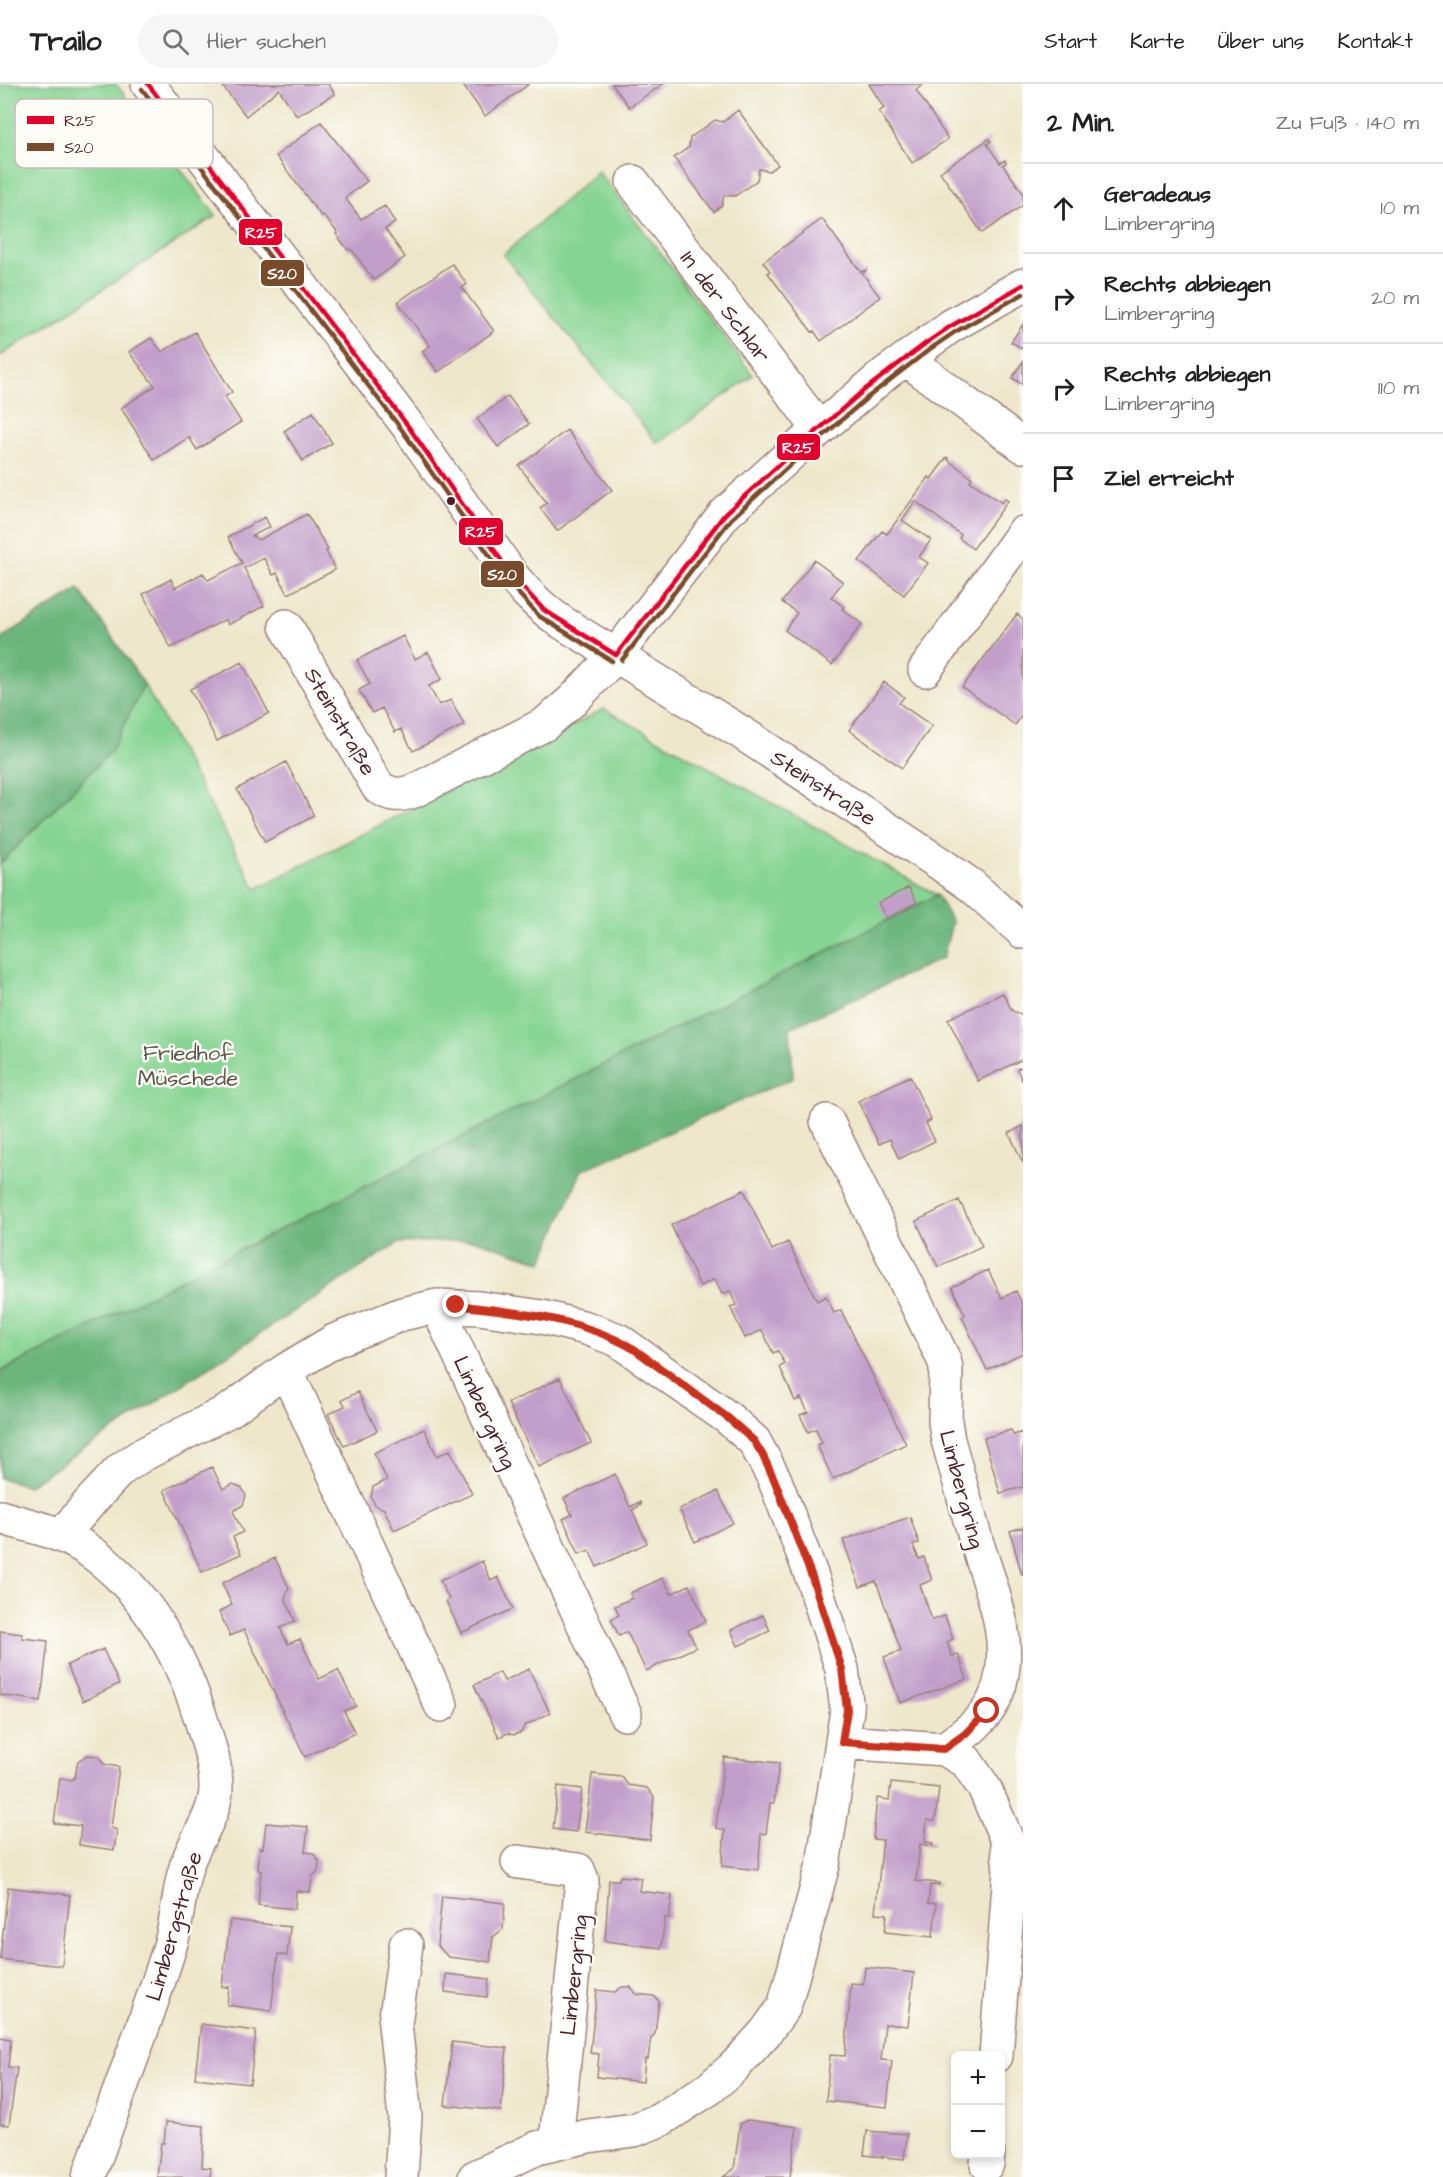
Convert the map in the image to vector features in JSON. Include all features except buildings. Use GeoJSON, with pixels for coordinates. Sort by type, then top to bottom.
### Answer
{"type":"FeatureCollection","features":[{"type":"Feature","properties":{"kind":"street","name":"Steinstraße"},"geometry":{"type":"LineString","coordinates":[[148,84],[159,99]]}},
{"type":"Feature","properties":{"kind":"street","name":"Steinstraße"},"geometry":{"type":"LineString","coordinates":[[212,168],[408,426],[513,577],[544,610],[742,733],[942,865],[972,886],[1023,932]]}},
{"type":"Feature","properties":{"kind":"street","name":"In der Schlar"},"geometry":{"type":"LineString","coordinates":[[633,182],[819,429]]}},
{"type":"Feature","properties":{"kind":"street"},"geometry":{"type":"LineString","coordinates":[[616,655],[725,514],[871,385],[951,326],[1023,285]]}},
{"type":"Feature","properties":{"kind":"street"},"geometry":{"type":"LineString","coordinates":[[906,359],[1023,446]]}},
{"type":"Feature","properties":{"kind":"street"},"geometry":{"type":"LineString","coordinates":[[926,670],[1023,533]]}},
{"type":"Feature","properties":{"kind":"street","name":"Steinstraße"},"geometry":{"type":"LineString","coordinates":[[286,626],[378,787],[389,795],[399,796],[414,791],[545,724],[572,701],[616,655]]}},
{"type":"Feature","properties":{"kind":"street","name":"Limbergring"},"geometry":{"type":"LineString","coordinates":[[827,1121],[944,1360],[946,1368],[945,1422],[948,1440],[1000,1621],[1004,1654],[997,1695],[987,1711],[965,1734],[944,1749]]}},
{"type":"Feature","properties":{"kind":"street"},"geometry":{"type":"LineString","coordinates":[[62,1535],[120,1470],[142,1455],[230,1410],[286,1370],[334,1341],[402,1314],[437,1306],[468,1306],[542,1317],[586,1328],[618,1340],[634,1349],[728,1418],[754,1441],[774,1479],[807,1566],[842,1669],[847,1710],[823,1865],[789,1990],[777,2018],[755,2046],[710,2088],[660,2120],[634,2130],[556,2142],[537,2148],[475,2177]]}},
{"type":"Feature","properties":{"kind":"street","name":"Limbergring"},"geometry":{"type":"LineString","coordinates":[[437,1306],[625,1714]]}},
{"type":"Feature","properties":{"kind":"street"},"geometry":{"type":"LineString","coordinates":[[286,1370],[441,1705]]}},
{"type":"Feature","properties":{"kind":"street","name":"Limbergstraße"},"geometry":{"type":"LineString","coordinates":[[0,1517],[62,1535],[85,1548],[125,1581],[154,1618],[174,1650],[200,1713],[214,1764],[215,1797],[207,1821],[186,1866],[172,1943],[89,2177]]}},
{"type":"Feature","properties":{"kind":"street"},"geometry":{"type":"LineString","coordinates":[[842,1742],[944,1749],[966,1761],[976,1772],[998,1816],[1007,1840],[1010,1870],[996,2051]]}},
{"type":"Feature","properties":{"kind":"street","name":"Limbergring"},"geometry":{"type":"LineString","coordinates":[[518,1862],[578,1870],[581,1874],[556,2142]]}},
{"type":"Feature","properties":{"kind":"street"},"geometry":{"type":"LineString","coordinates":[[401,2177],[405,2117],[395,2024],[406,1945]]}},
{"type":"Feature","properties":{"kind":"green space"},"geometry":{"type":"Polygon","coordinates":[[[4,84],[116,84],[127,99],[15,99],[15,168],[180,168],[216,216],[0,356],[0,87],[4,84]]]}},
{"type":"Feature","properties":{"kind":"green space"},"geometry":{"type":"Polygon","coordinates":[[[598,171],[753,375],[658,444],[503,255],[598,171]]]}},
{"type":"Feature","properties":{"kind":"green space"},"geometry":{"type":"Polygon","coordinates":[[[79,589],[144,684],[111,751],[0,864],[0,645],[3,637],[79,589]]]}},
{"type":"Feature","properties":{"kind":"green space","name":"Friedhof Müschede"},"geometry":{"type":"Polygon","coordinates":[[[144,684],[256,889],[604,709],[937,895],[0,1372],[0,864],[111,751],[144,684]]]}},
{"type":"Feature","properties":{"kind":"green space"},"geometry":{"type":"Polygon","coordinates":[[[937,895],[952,922],[943,958],[790,1028],[793,1078],[582,1170],[542,1262],[476,1240],[398,1243],[28,1486],[0,1478],[0,1372],[937,895]]]}},
{"type":"Feature","properties":{"kind":"transit line","name":"R25"},"geometry":{"type":"LineString","coordinates":[[148,84],[159,99]]}},
{"type":"Feature","properties":{"kind":"transit line","name":"S20"},"geometry":{"type":"LineString","coordinates":[[142,89],[150,99]]}},
{"type":"Feature","properties":{"kind":"transit line","name":"S20"},"geometry":{"type":"LineString","coordinates":[[202,168],[402,430],[508,582],[539,616],[612,661]]}},
{"type":"Feature","properties":{"kind":"transit line","name":"R25"},"geometry":{"type":"LineString","coordinates":[[212,168],[408,426],[513,577],[544,610],[616,655]]}},
{"type":"Feature","properties":{"kind":"transit line","name":"R25"},"geometry":{"type":"LineString","coordinates":[[616,655],[725,514],[795,450],[863,391],[926,343],[1023,285]]}},
{"type":"Feature","properties":{"kind":"transit line","name":"S20"},"geometry":{"type":"LineString","coordinates":[[622,660],[731,519],[800,456],[868,397],[930,349],[955,332],[1023,294]]}},
{"type":"Feature","properties":{"kind":"route"},"geometry":{"type":"LineString","coordinates":[[456,1305],[542,1317],[586,1328],[618,1340],[634,1349],[728,1418],[754,1441],[774,1479],[812,1577],[842,1669],[847,1710],[842,1742],[944,1749],[965,1734],[987,1711]]}}]}
